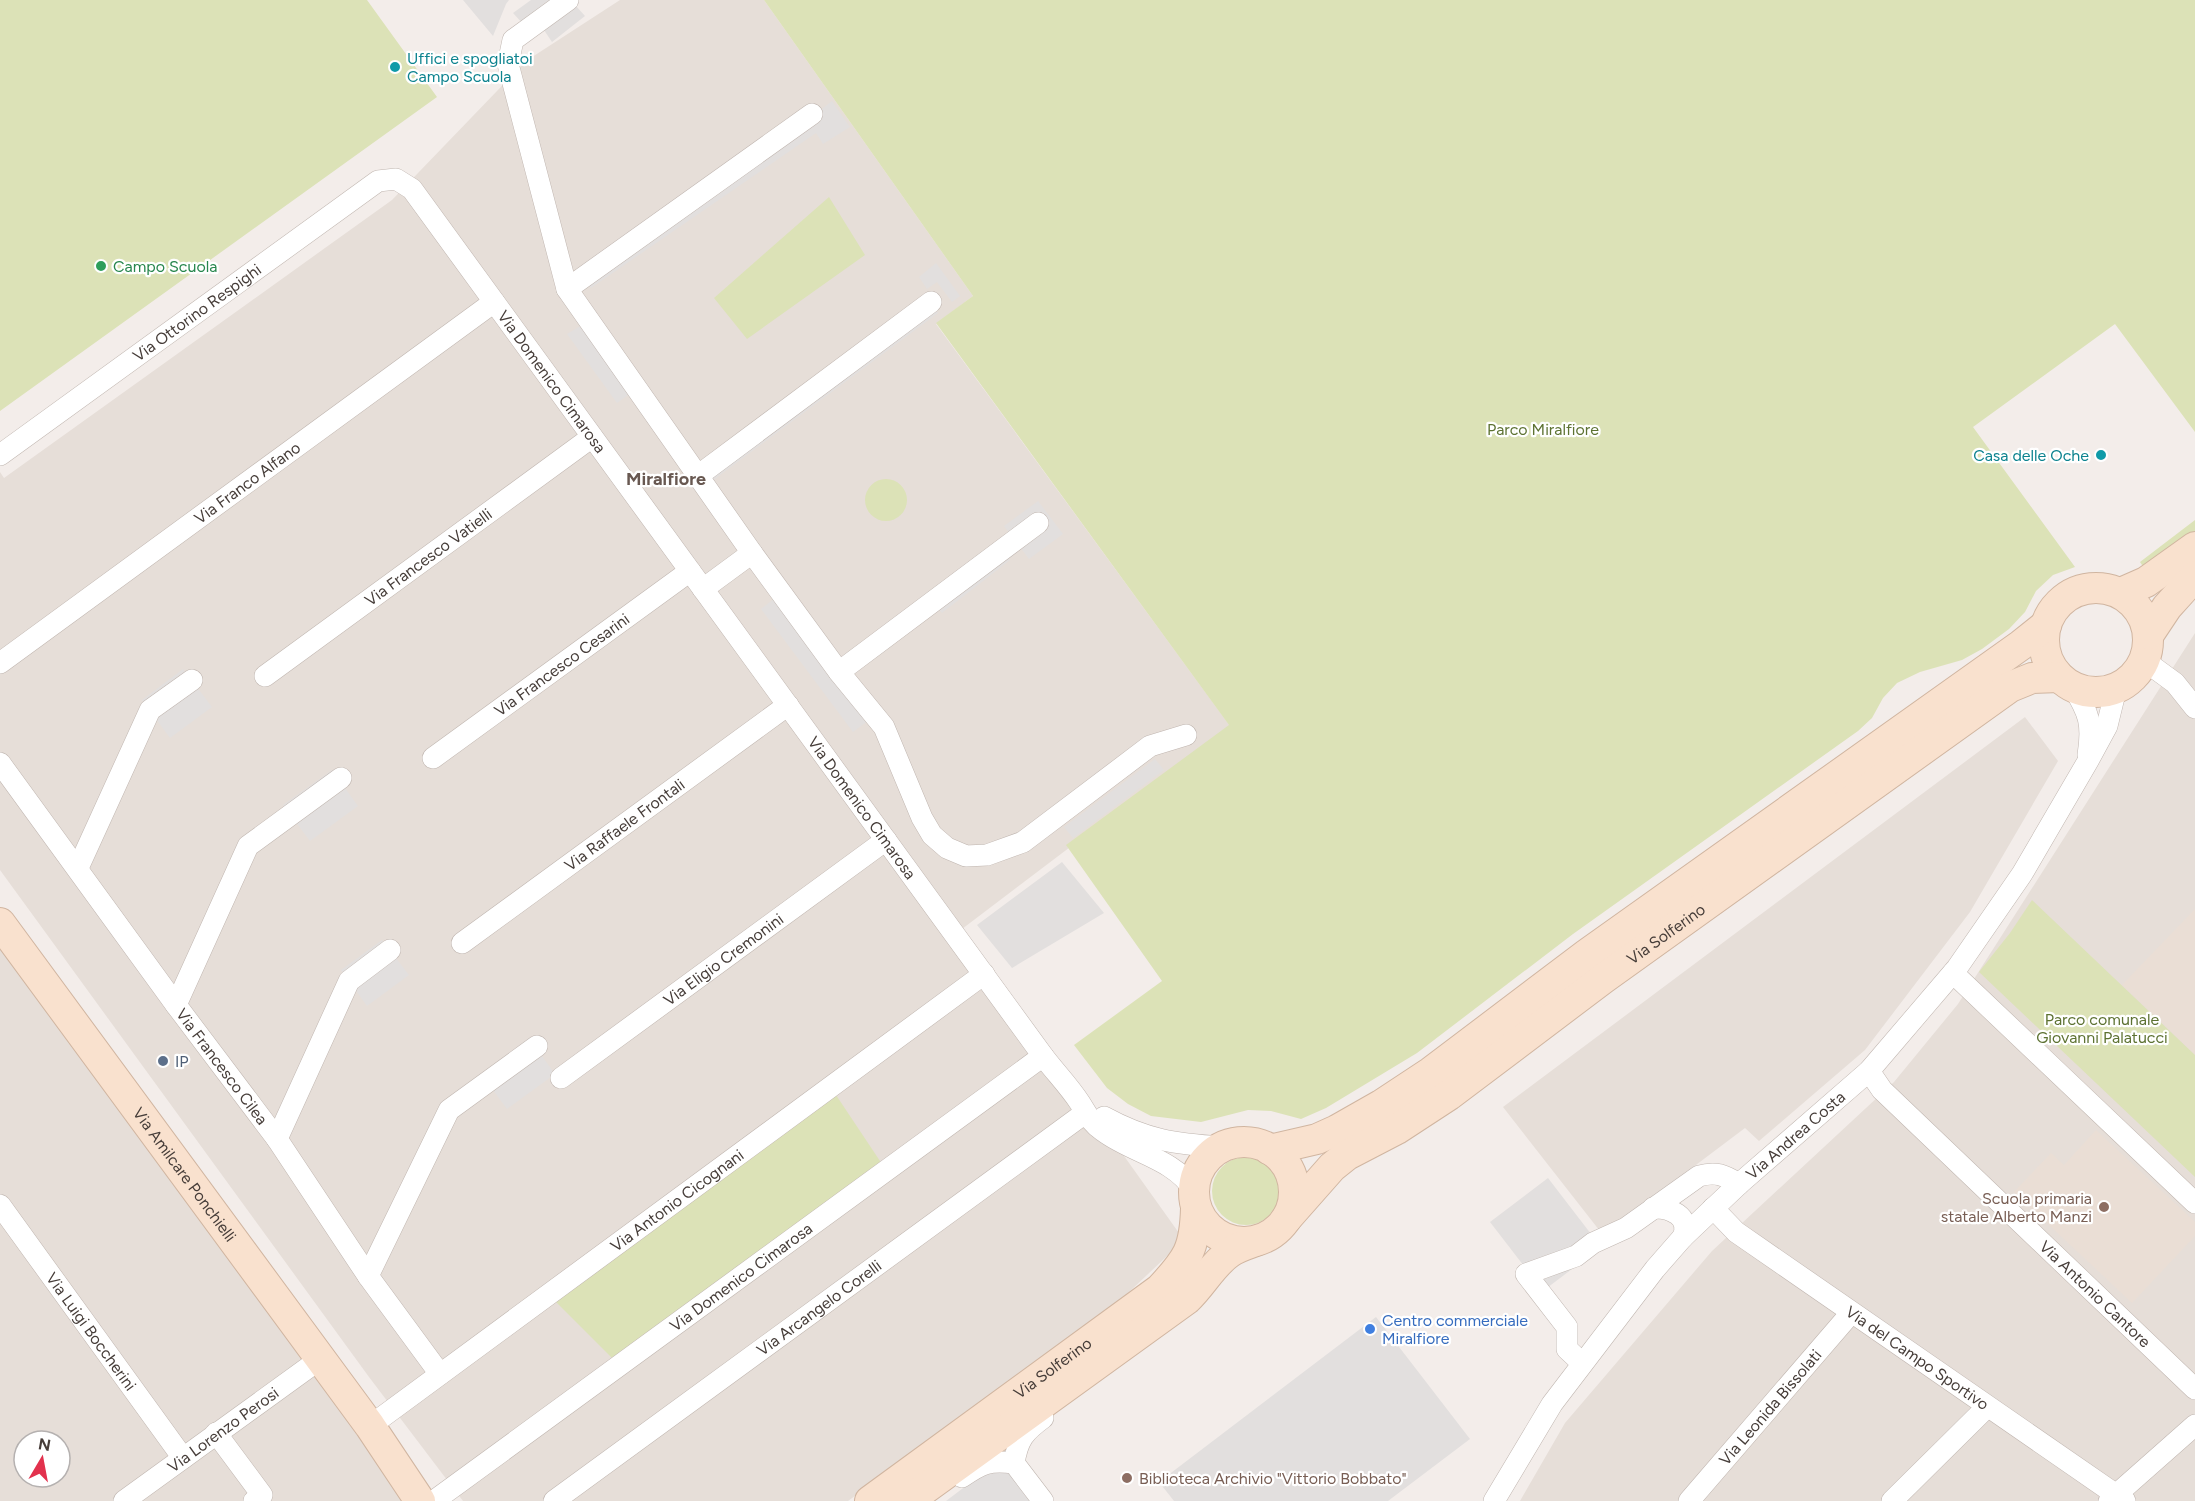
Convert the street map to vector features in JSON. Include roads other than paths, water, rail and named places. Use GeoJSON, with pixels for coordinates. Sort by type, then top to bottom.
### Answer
{"type":"FeatureCollection","features":[{"type":"Feature","properties":{"kind":"main road"},"geometry":{"type":"LineString","coordinates":[[2121,593],[2146,582],[2195,546]]}},
{"type":"Feature","properties":{"kind":"main road"},"geometry":{"type":"LineString","coordinates":[[2147,647],[2144,617],[2134,603],[2121,593],[2099,588],[2076,591],[2062,599],[2052,611],[2043,639],[2050,666],[2066,682],[2087,692],[2116,689],[2138,673],[2147,647],[2167,607],[2195,576]]}},
{"type":"Feature","properties":{"kind":"main road","name":"Via Solferino"},"geometry":{"type":"LineString","coordinates":[[870,1501],[1160,1288],[1175,1273],[1191,1249],[1196,1235],[1196,1177],[1202,1165],[1211,1155],[1222,1147],[1246,1142],[1270,1149],[1317,1139],[1381,1105],[1431,1072],[1587,954],[2012,652],[2046,625]]}},
{"type":"Feature","properties":{"kind":"main road","name":"Via Solferino"},"geometry":{"type":"LineString","coordinates":[[908,1501],[1187,1299],[1217,1263],[1230,1252],[1268,1236],[1279,1228],[1332,1167],[1347,1155],[1397,1129],[1449,1095],[1604,978],[2010,687],[2032,678],[2066,682]]}},
{"type":"Feature","properties":{"kind":"main road","name":"Via Amilcare Ponchielli"},"geometry":{"type":"LineString","coordinates":[[0,923],[370,1426],[433,1500]]}},
{"type":"Feature","properties":{"kind":"main road"},"geometry":{"type":"LineString","coordinates":[[1270,1149],[1282,1160],[1290,1173],[1294,1188],[1293,1204],[1287,1218]]}},
{"type":"Feature","properties":{"kind":"main road"},"geometry":{"type":"LineString","coordinates":[[1195,1199],[1203,1221],[1220,1236],[1241,1242],[1256,1241]]}},
{"type":"Feature","properties":{"kind":"street"},"geometry":{"type":"LineString","coordinates":[[568,0],[513,40],[508,64],[567,289],[839,672],[884,727],[922,818],[933,835],[947,848],[966,856],[987,855],[1023,842],[1150,746],[1186,735]]}},
{"type":"Feature","properties":{"kind":"street"},"geometry":{"type":"LineString","coordinates":[[567,289],[812,114]]}},
{"type":"Feature","properties":{"kind":"street","name":"Via Domenico Cimarosa"},"geometry":{"type":"LineString","coordinates":[[396,180],[412,189],[1092,1123],[1105,1133],[1172,1167],[1186,1178],[1195,1199]]}},
{"type":"Feature","properties":{"kind":"street","name":"Via Ottorino Respighi"},"geometry":{"type":"LineString","coordinates":[[0,455],[378,181],[396,180]]}},
{"type":"Feature","properties":{"kind":"street","name":"Via Franco Alfano"},"geometry":{"type":"LineString","coordinates":[[0,663],[494,302]]}},
{"type":"Feature","properties":{"kind":"street"},"geometry":{"type":"LineString","coordinates":[[699,475],[931,302]]}},
{"type":"Feature","properties":{"kind":"street","name":"Via Francesco Vatielli"},"geometry":{"type":"LineString","coordinates":[[266,676],[592,437]]}},
{"type":"Feature","properties":{"kind":"street"},"geometry":{"type":"LineString","coordinates":[[839,672],[1038,523]]}},
{"type":"Feature","properties":{"kind":"street"},"geometry":{"type":"LineString","coordinates":[[703,590],[753,552]]}},
{"type":"Feature","properties":{"kind":"street","name":"Via Francesco Cesarini"},"geometry":{"type":"LineString","coordinates":[[433,758],[690,571]]}},
{"type":"Feature","properties":{"kind":"street"},"geometry":{"type":"LineString","coordinates":[[2147,647],[2195,708]]}},
{"type":"Feature","properties":{"kind":"street"},"geometry":{"type":"LineString","coordinates":[[78,868],[150,710],[192,680]]}},
{"type":"Feature","properties":{"kind":"street","name":"Via Andrea Costa"},"geometry":{"type":"LineString","coordinates":[[2066,682],[2087,709],[2090,726],[2088,761]]}},
{"type":"Feature","properties":{"kind":"street","name":"Via Andrea Costa"},"geometry":{"type":"LineString","coordinates":[[1501,1498],[1552,1404],[1655,1269],[1713,1208],[1869,1071],[1953,973],[2022,874],[2088,761],[2107,726],[2116,689]]}},
{"type":"Feature","properties":{"kind":"street","name":"Via Raffaele Frontali"},"geometry":{"type":"LineString","coordinates":[[462,943],[788,705]]}},
{"type":"Feature","properties":{"kind":"street","name":"Via Francesco Cilea"},"geometry":{"type":"LineString","coordinates":[[0,763],[176,1005],[277,1139],[368,1276],[440,1374]]}},
{"type":"Feature","properties":{"kind":"street"},"geometry":{"type":"LineString","coordinates":[[176,1005],[248,846],[341,778]]}},
{"type":"Feature","properties":{"kind":"street","name":"Via Eligio Cremonini"},"geometry":{"type":"LineString","coordinates":[[561,1078],[886,840]]}},
{"type":"Feature","properties":{"kind":"street"},"geometry":{"type":"LineString","coordinates":[[277,1139],[349,981],[390,950]]}},
{"type":"Feature","properties":{"kind":"street"},"geometry":{"type":"LineString","coordinates":[[1953,973],[2195,1203]]}},
{"type":"Feature","properties":{"kind":"street","name":"Via Antonio Cicognani"},"geometry":{"type":"LineString","coordinates":[[370,1426],[984,974]]}},
{"type":"Feature","properties":{"kind":"street"},"geometry":{"type":"LineString","coordinates":[[368,1276],[449,1110],[537,1046]]}},
{"type":"Feature","properties":{"kind":"street","name":"Via Domenico Cimarosa"},"geometry":{"type":"LineString","coordinates":[[433,1500],[1043,1056]]}},
{"type":"Feature","properties":{"kind":"street","name":"Via Antonio Cantore"},"geometry":{"type":"LineString","coordinates":[[1869,1071],[1882,1090],[2195,1389]]}},
{"type":"Feature","properties":{"kind":"street","name":"Via Domenico Cimarosa"},"geometry":{"type":"LineString","coordinates":[[1083,1108],[1149,1138],[1181,1145],[1222,1147]]}},
{"type":"Feature","properties":{"kind":"street","name":"Via Arcangelo Corelli"},"geometry":{"type":"LineString","coordinates":[[554,1501],[1083,1108]]}},
{"type":"Feature","properties":{"kind":"street"},"geometry":{"type":"LineString","coordinates":[[1582,1363],[1567,1349],[1567,1327],[1526,1274],[1576,1256],[1593,1243],[1626,1228],[1699,1176],[1712,1172],[1724,1174],[1739,1184]]}},
{"type":"Feature","properties":{"kind":"street","name":"Via Luigi Boccherini"},"geometry":{"type":"LineString","coordinates":[[0,1205],[183,1458]]}},
{"type":"Feature","properties":{"kind":"street"},"geometry":{"type":"LineString","coordinates":[[1653,1208],[1672,1210],[1680,1215],[1684,1223],[1683,1237]]}},
{"type":"Feature","properties":{"kind":"street","name":"Via del Campo Sportivo"},"geometry":{"type":"LineString","coordinates":[[1713,1208],[1736,1232],[2116,1499]]}},
{"type":"Feature","properties":{"kind":"street","name":"Via Leonida Bissolati"},"geometry":{"type":"LineString","coordinates":[[1689,1501],[1851,1313]]}},
{"type":"Feature","properties":{"kind":"street"},"geometry":{"type":"LineString","coordinates":[[1043,1501],[1020,1471],[1016,1450],[1024,1432],[1096,1380],[1123,1345]]}},
{"type":"Feature","properties":{"kind":"street","name":"Via Lorenzo Perosi"},"geometry":{"type":"LineString","coordinates":[[124,1501],[320,1359]]}},
{"type":"Feature","properties":{"kind":"street"},"geometry":{"type":"LineString","coordinates":[[1892,1501],[1988,1407]]}},
{"type":"Feature","properties":{"kind":"street"},"geometry":{"type":"LineString","coordinates":[[2116,1499],[2195,1425]]}},
{"type":"Feature","properties":{"kind":"street"},"geometry":{"type":"LineString","coordinates":[[216,1433],[258,1498]]}},
{"type":"Feature","properties":{"kind":"street"},"geometry":{"type":"LineString","coordinates":[[930,1501],[978,1465],[998,1461],[1020,1471]]}},
{"type":"Feature","properties":{"kind":"place","name":"Uffici e spogliatoi Campo Scuola"},"geometry":{"type":"Point","coordinates":[395,67]}},
{"type":"Feature","properties":{"kind":"place","name":"Campo Scuola"},"geometry":{"type":"Point","coordinates":[101,266]}},
{"type":"Feature","properties":{"kind":"place","name":"Casa delle Oche"},"geometry":{"type":"Point","coordinates":[2101,455]}},
{"type":"Feature","properties":{"kind":"place","name":"IP"},"geometry":{"type":"Point","coordinates":[163,1061]}},
{"type":"Feature","properties":{"kind":"place","name":"Scuola primaria statale Alberto Manzi"},"geometry":{"type":"Point","coordinates":[2104,1207]}},
{"type":"Feature","properties":{"kind":"place","name":"Centro commerciale Miralfiore"},"geometry":{"type":"Point","coordinates":[1370,1329]}},
{"type":"Feature","properties":{"kind":"place","name":"Biblioteca Archivio \"Vittorio Bobbato\""},"geometry":{"type":"Point","coordinates":[1127,1478]}},
{"type":"Feature","properties":{"kind":"district","name":"Miralfiore"},"geometry":{"type":"Point","coordinates":[666,479]}},
{"type":"Feature","properties":{"kind":"park label","name":"Parco Miralfiore"},"geometry":{"type":"Point","coordinates":[1543,429]}},
{"type":"Feature","properties":{"kind":"park label","name":"Parco comunale Giovanni Palatucci"},"geometry":{"type":"Point","coordinates":[2102,1028]}}]}
